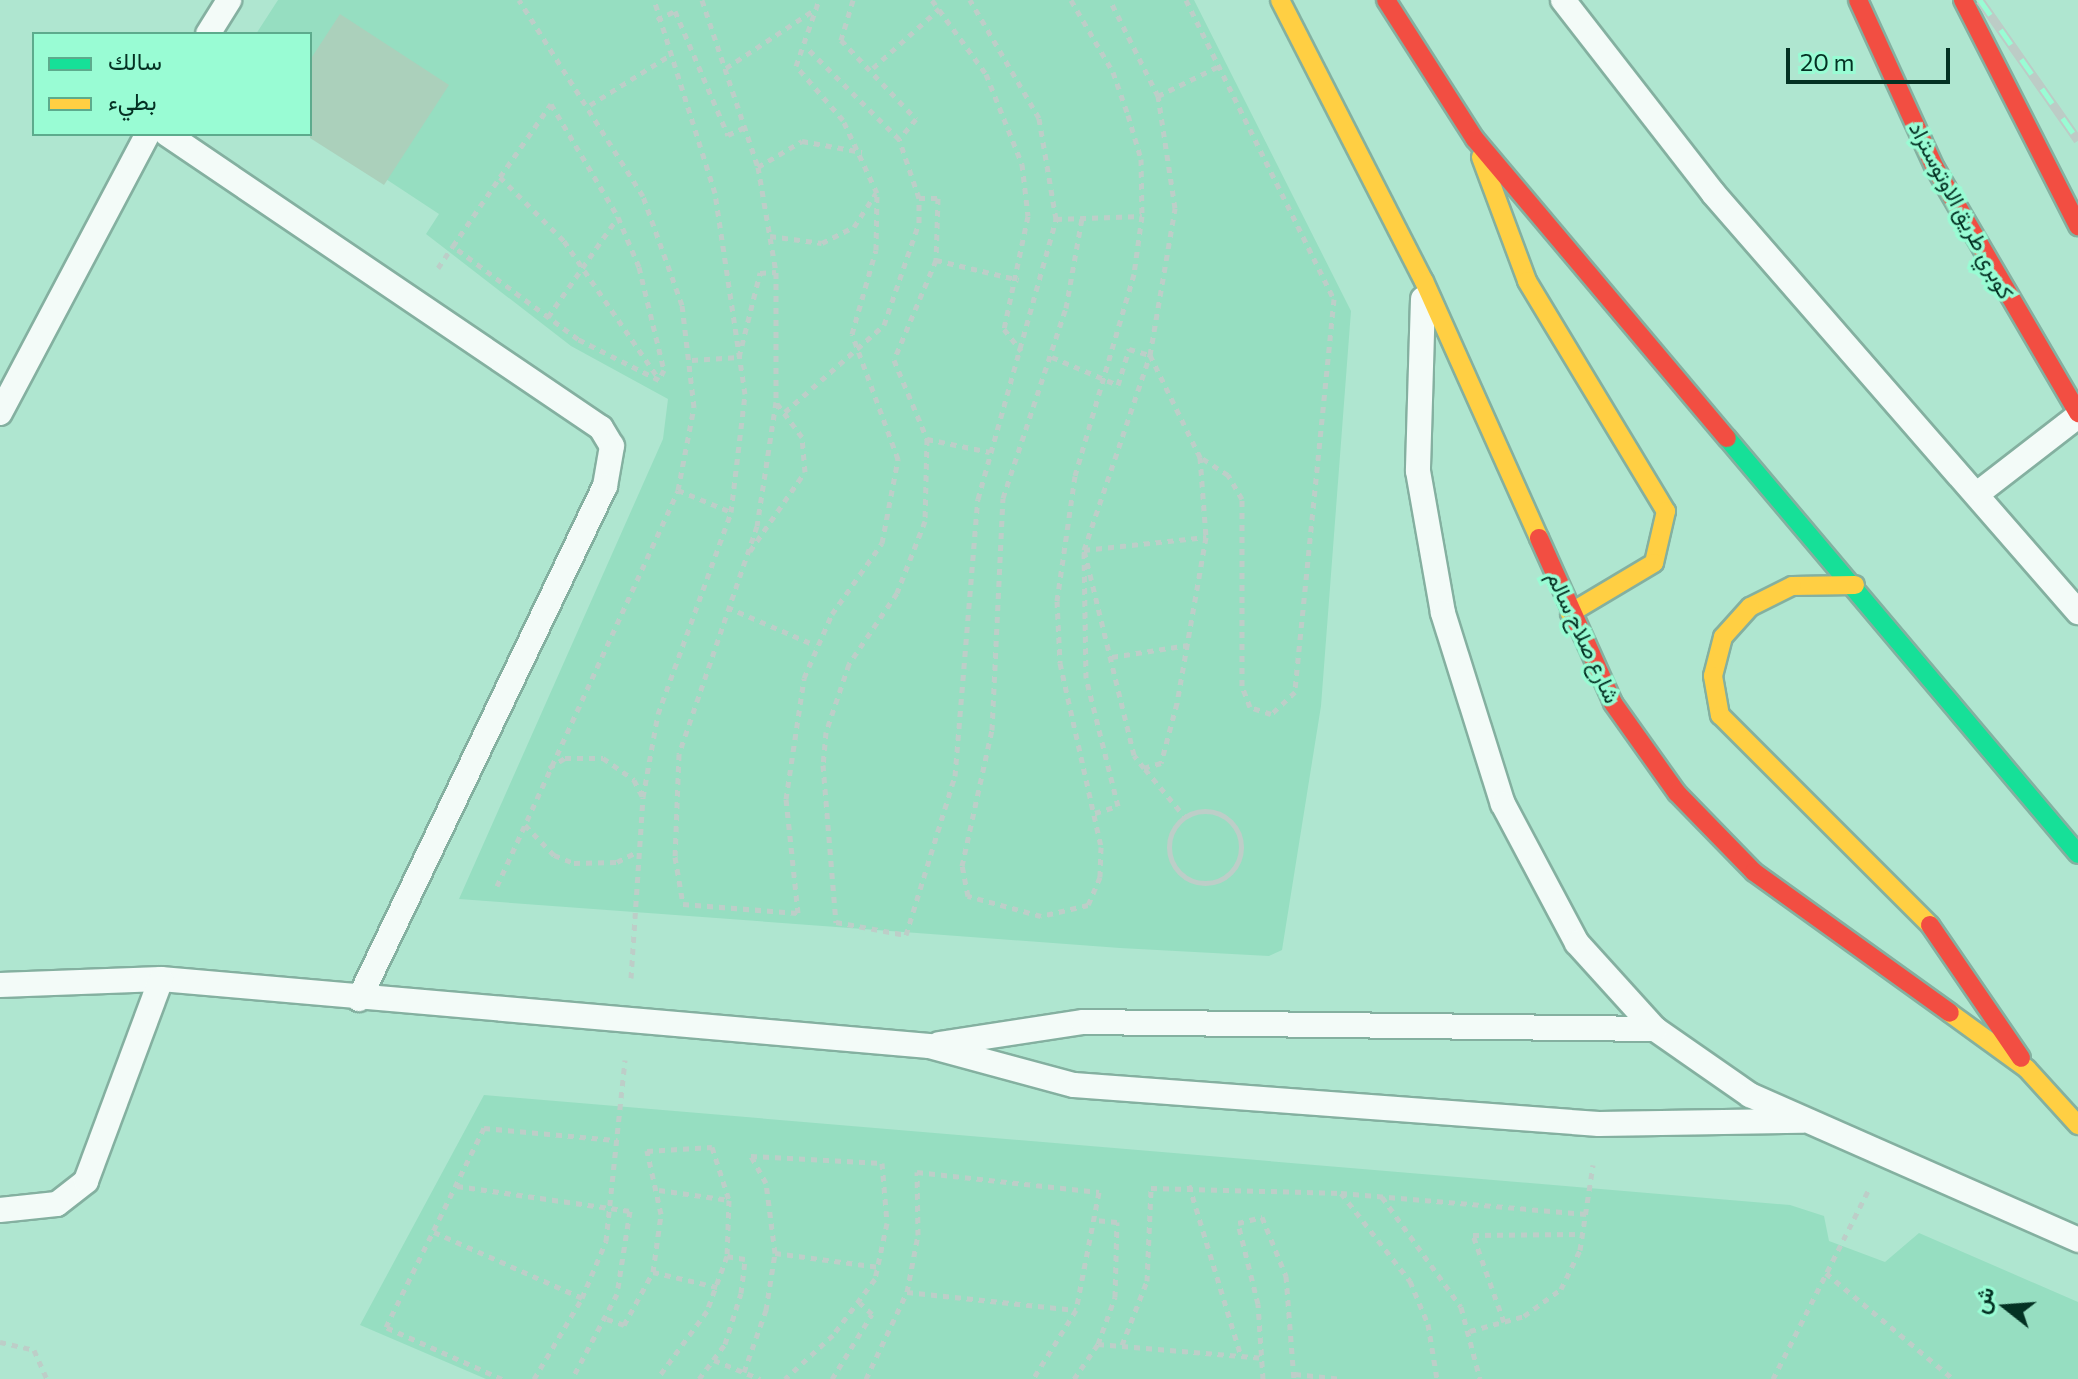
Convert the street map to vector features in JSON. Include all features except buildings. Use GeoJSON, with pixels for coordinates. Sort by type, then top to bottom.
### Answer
{"type":"FeatureCollection","features":[{"type":"Feature","properties":{"kind":"highway","name":"شارع صلاح سالم"},"geometry":{"type":"LineString","coordinates":[[1280,0],[1424,281],[1570,613],[1613,703],[1677,793],[1754,872],[2027,1069],[2078,1125]]}},
{"type":"Feature","properties":{"kind":"highway"},"geometry":{"type":"LineString","coordinates":[[1386,0],[1475,139],[1855,585],[2078,854]]}},
{"type":"Feature","properties":{"kind":"highway","name":"كوبري طريق الاوتوستراد"},"geometry":{"type":"LineString","coordinates":[[1858,0],[1935,168],[2078,414]]}},
{"type":"Feature","properties":{"kind":"highway"},"geometry":{"type":"LineString","coordinates":[[1963,0],[2078,226]]}},
{"type":"Feature","properties":{"kind":"highway"},"geometry":{"type":"LineString","coordinates":[[1475,139],[1527,281],[1666,511],[1654,563],[1570,613]]}},
{"type":"Feature","properties":{"kind":"highway"},"geometry":{"type":"LineString","coordinates":[[1855,585],[1792,586],[1750,607],[1723,637],[1713,676],[1720,715],[1943,938],[2027,1069]]}},
{"type":"Feature","properties":{"kind":"lane"},"geometry":{"type":"LineString","coordinates":[[209,32],[229,0]]}},
{"type":"Feature","properties":{"kind":"lane"},"geometry":{"type":"LineString","coordinates":[[1563,0],[1713,193],[2078,612]]}},
{"type":"Feature","properties":{"kind":"lane"},"geometry":{"type":"LineString","coordinates":[[0,413],[147,136]]}},
{"type":"Feature","properties":{"kind":"lane"},"geometry":{"type":"LineString","coordinates":[[170,136],[601,428],[613,466],[359,999]]}},
{"type":"Feature","properties":{"kind":"lane"},"geometry":{"type":"LineString","coordinates":[[1424,281],[1418,471],[1469,709],[1522,850],[1577,943],[1655,1029],[1713,1072],[1801,1121],[1921,1167],[2078,1240]]}},
{"type":"Feature","properties":{"kind":"lane"},"geometry":{"type":"LineString","coordinates":[[1977,494],[2078,414]]}},
{"type":"Feature","properties":{"kind":"lane"},"geometry":{"type":"LineString","coordinates":[[0,1210],[57,1204],[86,1181],[161,979]]}},
{"type":"Feature","properties":{"kind":"lane"},"geometry":{"type":"LineString","coordinates":[[0,985],[161,979],[359,999],[929,1046],[1074,1085],[1599,1124],[1801,1121]]}},
{"type":"Feature","properties":{"kind":"lane"},"geometry":{"type":"LineString","coordinates":[[929,1046],[1083,1022],[1655,1029]]}},
{"type":"Feature","properties":{"kind":"path"},"geometry":{"type":"LineString","coordinates":[[534,1379],[582,1298],[614,1208],[643,797],[674,662],[731,512],[745,394],[715,193],[667,57],[654,0]]}},
{"type":"Feature","properties":{"kind":"path"},"geometry":{"type":"LineString","coordinates":[[702,0],[747,126],[758,167],[776,272],[776,402],[747,555],[679,754],[672,806],[683,904],[798,913],[786,799],[790,743],[815,645],[882,543],[897,486],[892,430],[855,357],[855,306],[876,250],[877,193],[863,153],[796,66],[819,4]]}},
{"type":"Feature","properties":{"kind":"path"},"geometry":{"type":"LineString","coordinates":[[813,0],[819,4]]}},
{"type":"Feature","properties":{"kind":"path"},"geometry":{"type":"LineString","coordinates":[[853,0],[841,40],[873,68],[916,119],[899,139]]}},
{"type":"Feature","properties":{"kind":"path"},"geometry":{"type":"LineString","coordinates":[[932,0],[1008,115],[1028,216],[1019,280],[1004,329],[1022,351]]}},
{"type":"Feature","properties":{"kind":"path"},"geometry":{"type":"LineString","coordinates":[[919,198],[938,198],[936,260],[894,360],[927,439],[930,482],[914,558],[849,664],[826,732],[836,922],[906,935],[932,861],[955,776],[969,557],[990,452],[1022,351],[1056,219],[1039,118],[970,0]]}},
{"type":"Feature","properties":{"kind":"path"},"geometry":{"type":"LineString","coordinates":[[1071,0],[1128,115],[1141,159],[1142,216],[1134,274],[1062,538],[1057,601],[1070,726],[1095,813],[1100,877],[1088,905],[1041,916],[968,896],[962,866],[992,730],[995,545],[1016,452],[1052,357],[1082,218]]}},
{"type":"Feature","properties":{"kind":"path"},"geometry":{"type":"LineString","coordinates":[[1095,813],[1118,806],[1086,678],[1084,550],[1150,355],[1175,208],[1158,96],[1110,0]]}},
{"type":"Feature","properties":{"kind":"path"},"geometry":{"type":"LineString","coordinates":[[1186,0],[1334,299],[1337,317],[1295,692],[1271,714],[1250,707],[1242,686],[1242,499],[1228,475],[1200,457]]}},
{"type":"Feature","properties":{"kind":"path"},"geometry":{"type":"LineString","coordinates":[[726,68],[819,4]]}},
{"type":"Feature","properties":{"kind":"path"},"geometry":{"type":"LineString","coordinates":[[873,68],[939,9]]}},
{"type":"Feature","properties":{"kind":"path"},"geometry":{"type":"LineString","coordinates":[[657,20],[675,11],[728,135],[747,126]]}},
{"type":"Feature","properties":{"kind":"path"},"geometry":{"type":"LineString","coordinates":[[785,412],[855,357],[884,325],[910,260],[919,198],[899,139],[805,46]]}},
{"type":"Feature","properties":{"kind":"path"},"geometry":{"type":"LineString","coordinates":[[590,105],[667,57]]}},
{"type":"Feature","properties":{"kind":"path"},"geometry":{"type":"LineString","coordinates":[[1158,96],[1219,66]]}},
{"type":"Feature","properties":{"kind":"path"},"geometry":{"type":"LineString","coordinates":[[415,302],[551,104],[618,217],[655,324],[664,370],[659,380]]}},
{"type":"Feature","properties":{"kind":"path"},"geometry":{"type":"LineString","coordinates":[[758,167],[802,141],[863,153]]}},
{"type":"Feature","properties":{"kind":"path"},"geometry":{"type":"LineString","coordinates":[[500,177],[583,266],[659,380]]}},
{"type":"Feature","properties":{"kind":"path"},"geometry":{"type":"LineString","coordinates":[[770,236],[804,245],[839,237],[877,193]]}},
{"type":"Feature","properties":{"kind":"path"},"geometry":{"type":"LineString","coordinates":[[1056,219],[1142,216]]}},
{"type":"Feature","properties":{"kind":"path"},"geometry":{"type":"LineString","coordinates":[[548,317],[618,217]]}},
{"type":"Feature","properties":{"kind":"path"},"geometry":{"type":"LineString","coordinates":[[453,246],[548,317],[615,362],[659,380]]}},
{"type":"Feature","properties":{"kind":"path"},"geometry":{"type":"LineString","coordinates":[[936,260],[1019,280]]}},
{"type":"Feature","properties":{"kind":"path"},"geometry":{"type":"LineString","coordinates":[[739,357],[760,273],[776,272]]}},
{"type":"Feature","properties":{"kind":"path"},"geometry":{"type":"LineString","coordinates":[[1052,357],[1118,385],[1129,349],[1150,355],[1200,457],[1206,537],[1188,645],[1165,754],[1144,768]]}},
{"type":"Feature","properties":{"kind":"path"},"geometry":{"type":"LineString","coordinates":[[692,360],[739,357]]}},
{"type":"Feature","properties":{"kind":"path"},"geometry":{"type":"LineString","coordinates":[[747,555],[805,472],[802,437],[776,402]]}},
{"type":"Feature","properties":{"kind":"path"},"geometry":{"type":"LineString","coordinates":[[927,439],[990,452]]}},
{"type":"Feature","properties":{"kind":"path"},"geometry":{"type":"LineString","coordinates":[[678,490],[731,512]]}},
{"type":"Feature","properties":{"kind":"path"},"geometry":{"type":"LineString","coordinates":[[1084,550],[1206,537]]}},
{"type":"Feature","properties":{"kind":"path"},"geometry":{"type":"LineString","coordinates":[[1084,550],[1134,755],[1185,817]]}},
{"type":"Feature","properties":{"kind":"path"},"geometry":{"type":"LineString","coordinates":[[727,607],[815,645]]}},
{"type":"Feature","properties":{"kind":"path"},"geometry":{"type":"LineString","coordinates":[[1112,657],[1188,645]]}},
{"type":"Feature","properties":{"kind":"path"},"geometry":{"type":"LineString","coordinates":[[549,768],[565,758],[603,758],[634,780],[643,797]]}},
{"type":"Feature","properties":{"kind":"path"},"geometry":{"type":"LineString","coordinates":[[1216,812],[1229,820],[1241,849],[1226,877],[1195,882],[1180,874],[1169,844],[1185,817],[1216,812]]}},
{"type":"Feature","properties":{"kind":"path"},"geometry":{"type":"LineString","coordinates":[[525,824],[546,848],[574,863],[617,862],[637,852]]}},
{"type":"Feature","properties":{"kind":"path"},"geometry":{"type":"LineString","coordinates":[[1470,1331],[1504,1322],[1561,1289],[1583,1234],[1599,1124]]}},
{"type":"Feature","properties":{"kind":"path"},"geometry":{"type":"LineString","coordinates":[[502,1379],[386,1327],[484,1128],[617,1140]]}},
{"type":"Feature","properties":{"kind":"path"},"geometry":{"type":"LineString","coordinates":[[607,1319],[624,1325],[653,1272],[659,1190],[647,1151],[712,1147],[729,1200],[727,1256],[717,1287],[657,1379]]}},
{"type":"Feature","properties":{"kind":"path"},"geometry":{"type":"LineString","coordinates":[[1773,1379],[1886,1154]]}},
{"type":"Feature","properties":{"kind":"path"},"geometry":{"type":"LineString","coordinates":[[744,1372],[766,1310],[775,1253],[766,1183],[751,1156],[882,1163],[887,1223],[879,1267],[860,1303],[785,1379]]}},
{"type":"Feature","properties":{"kind":"path"},"geometry":{"type":"LineString","coordinates":[[866,1379],[907,1292],[918,1235],[917,1172],[1099,1192],[1076,1310],[1033,1379]]}},
{"type":"Feature","properties":{"kind":"path"},"geometry":{"type":"LineString","coordinates":[[1122,1345],[1147,1281],[1151,1188],[1189,1185],[1341,1193],[1586,1214]]}},
{"type":"Feature","properties":{"kind":"path"},"geometry":{"type":"LineString","coordinates":[[1189,1185],[1241,1356]]}},
{"type":"Feature","properties":{"kind":"path"},"geometry":{"type":"LineString","coordinates":[[456,1186],[630,1211],[607,1319],[572,1379]]}},
{"type":"Feature","properties":{"kind":"path"},"geometry":{"type":"LineString","coordinates":[[659,1190],[729,1200]]}},
{"type":"Feature","properties":{"kind":"path"},"geometry":{"type":"LineString","coordinates":[[1341,1193],[1410,1281],[1428,1324],[1437,1379]]}},
{"type":"Feature","properties":{"kind":"path"},"geometry":{"type":"LineString","coordinates":[[1382,1196],[1421,1242],[1470,1331],[1480,1379]]}},
{"type":"Feature","properties":{"kind":"path"},"geometry":{"type":"LineString","coordinates":[[1263,1379],[1264,1358],[1238,1223],[1262,1217],[1286,1276],[1294,1376],[1342,1379]]}},
{"type":"Feature","properties":{"kind":"path"},"geometry":{"type":"LineString","coordinates":[[1074,1379],[1098,1344],[1115,1297],[1117,1222],[1095,1220]]}},
{"type":"Feature","properties":{"kind":"path"},"geometry":{"type":"LineString","coordinates":[[434,1232],[582,1298]]}},
{"type":"Feature","properties":{"kind":"path"},"geometry":{"type":"LineString","coordinates":[[1504,1322],[1473,1235],[1583,1234]]}},
{"type":"Feature","properties":{"kind":"path"},"geometry":{"type":"LineString","coordinates":[[775,1253],[879,1267]]}},
{"type":"Feature","properties":{"kind":"path"},"geometry":{"type":"LineString","coordinates":[[699,1379],[714,1360],[741,1293],[745,1259],[727,1256]]}},
{"type":"Feature","properties":{"kind":"path"},"geometry":{"type":"LineString","coordinates":[[653,1272],[717,1287]]}},
{"type":"Feature","properties":{"kind":"path"},"geometry":{"type":"LineString","coordinates":[[1826,1273],[1953,1379]]}},
{"type":"Feature","properties":{"kind":"path"},"geometry":{"type":"LineString","coordinates":[[907,1292],[1076,1310]]}},
{"type":"Feature","properties":{"kind":"path"},"geometry":{"type":"LineString","coordinates":[[832,1379],[872,1314],[860,1303]]}},
{"type":"Feature","properties":{"kind":"path"},"geometry":{"type":"LineString","coordinates":[[0,1342],[34,1350],[47,1379]]}},
{"type":"Feature","properties":{"kind":"path"},"geometry":{"type":"LineString","coordinates":[[1098,1344],[1264,1358]]}},
{"type":"Feature","properties":{"kind":"path"},"geometry":{"type":"LineString","coordinates":[[714,1360],[760,1379]]}},
{"type":"Feature","properties":{"kind":"green space"},"geometry":{"type":"Polygon","coordinates":[[[278,0],[1194,0],[1351,311],[1321,706],[1282,950],[1269,956],[1120,948],[459,899],[663,439],[668,399],[571,346],[426,234],[439,214],[312,130],[312,32],[257,32],[278,0]]]}},
{"type":"Feature","properties":{"kind":"green space"},"geometry":{"type":"Polygon","coordinates":[[[484,1095],[1790,1205],[1824,1216],[1829,1241],[1885,1262],[1919,1233],[2078,1302],[2078,1379],[486,1379],[360,1325],[484,1095]]]}},
{"type":"Feature","properties":{"kind":"railway"},"geometry":{"type":"LineString","coordinates":[[1980,0],[2078,140]]}},
{"type":"Feature","properties":{"kind":"traffic: fast"},"geometry":{"type":"LineString","coordinates":[[1727,438],[2078,854]]}},
{"type":"Feature","properties":{"kind":"traffic: slow"},"geometry":{"type":"LineString","coordinates":[[1280,0],[1424,281],[1539,538]]}},
{"type":"Feature","properties":{"kind":"traffic: slow"},"geometry":{"type":"LineString","coordinates":[[1481,157],[1527,281],[1666,511],[1654,563],[1570,613]]}},
{"type":"Feature","properties":{"kind":"traffic: slow"},"geometry":{"type":"LineString","coordinates":[[1855,585],[1792,586],[1750,607],[1723,637],[1713,676],[1720,715],[1930,925]]}},
{"type":"Feature","properties":{"kind":"traffic: slow"},"geometry":{"type":"LineString","coordinates":[[1950,1013],[2027,1069],[2078,1125]]}},
{"type":"Feature","properties":{"kind":"traffic: jam"},"geometry":{"type":"LineString","coordinates":[[1386,0],[1475,139],[1727,438]]}},
{"type":"Feature","properties":{"kind":"traffic: jam"},"geometry":{"type":"LineString","coordinates":[[1858,0],[1935,168],[2078,413]]}},
{"type":"Feature","properties":{"kind":"traffic: jam"},"geometry":{"type":"LineString","coordinates":[[1963,0],[2078,226]]}},
{"type":"Feature","properties":{"kind":"traffic: jam"},"geometry":{"type":"LineString","coordinates":[[1539,538],[1613,703],[1677,793],[1754,872],[1950,1013]]}},
{"type":"Feature","properties":{"kind":"traffic: jam"},"geometry":{"type":"LineString","coordinates":[[1930,925],[2021,1058]]}}]}
